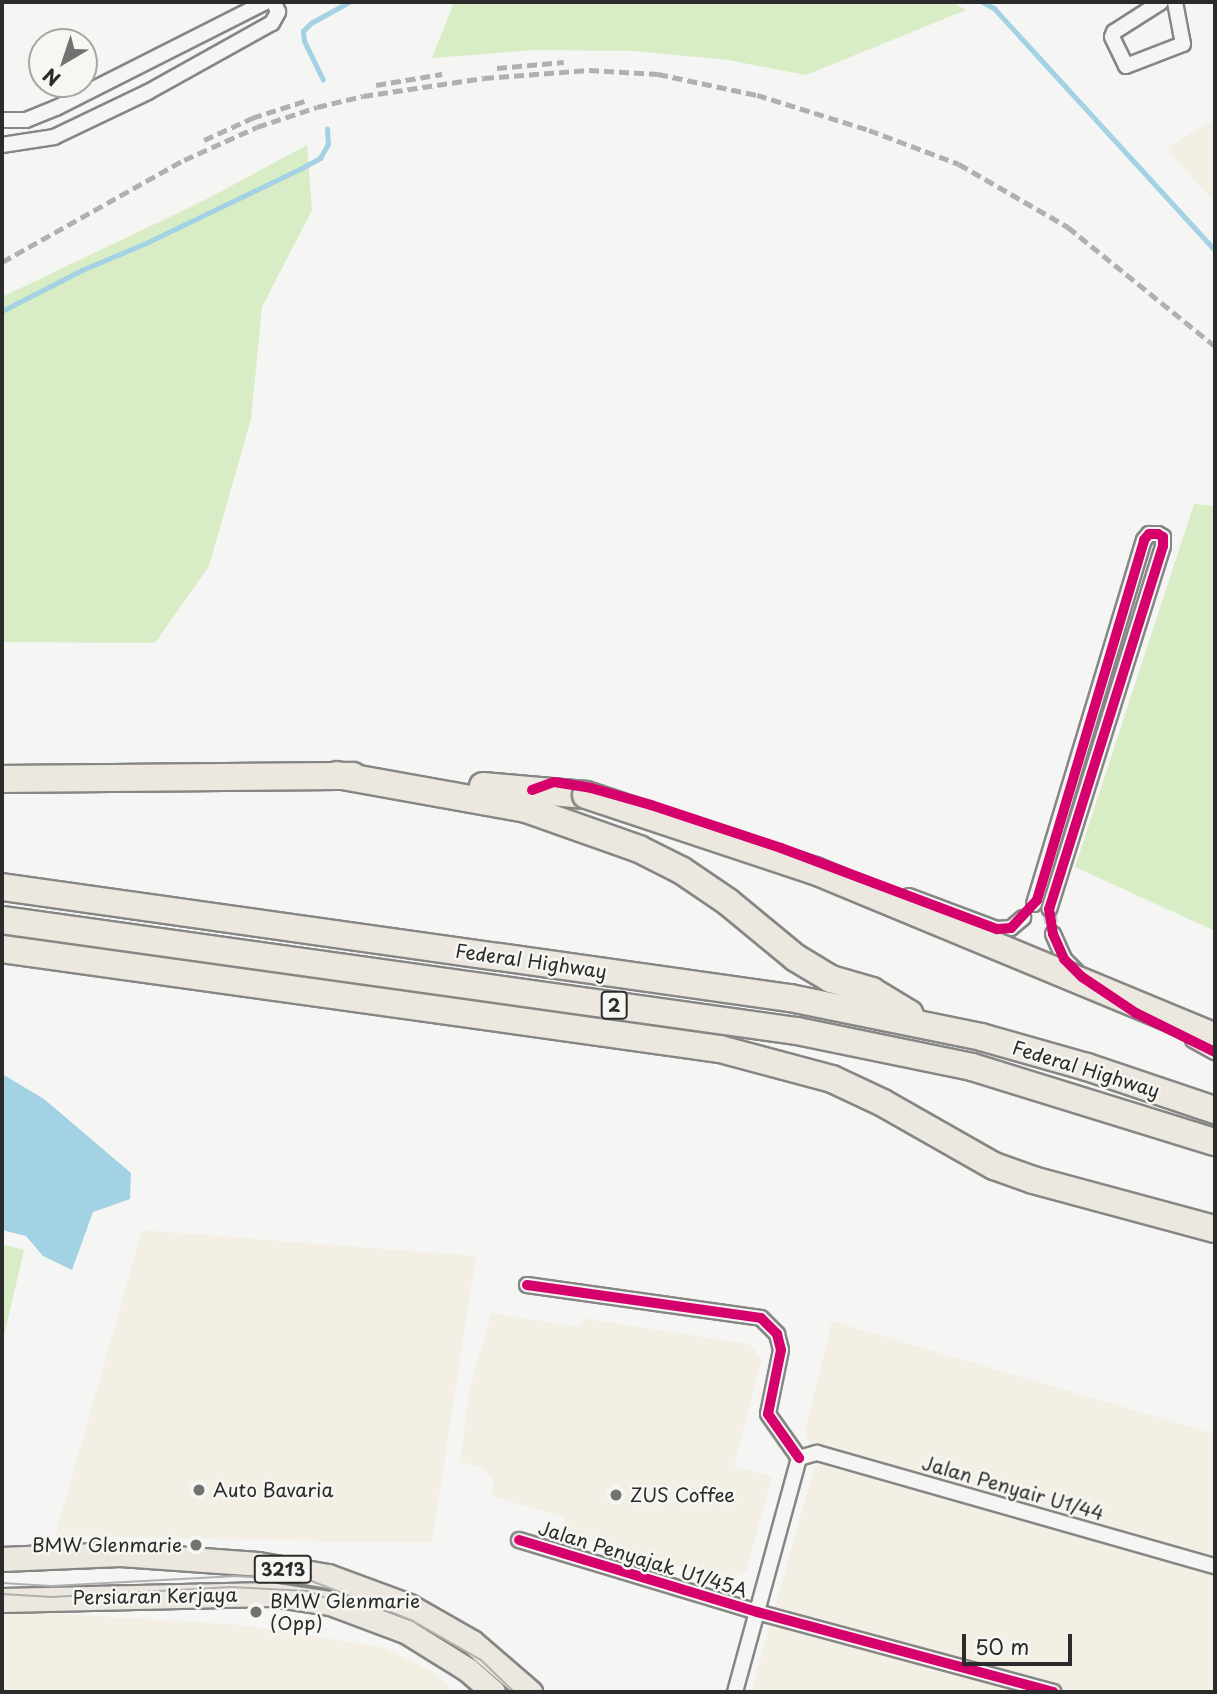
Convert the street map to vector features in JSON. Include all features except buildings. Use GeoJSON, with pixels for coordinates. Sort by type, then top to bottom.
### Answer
{"type":"FeatureCollection","features":[{"type":"Feature","properties":{"kind":"highway"},"geometry":{"type":"LineString","coordinates":[[2,779],[337,775],[586,795],[814,871],[1215,1037]]}},
{"type":"Feature","properties":{"kind":"highway"},"geometry":{"type":"LineString","coordinates":[[337,775],[526,809],[639,849],[681,870],[728,902],[808,965],[831,979],[872,991],[924,1023]]}},
{"type":"Feature","properties":{"kind":"highway","name":"Federal Highway"},"geometry":{"type":"LineString","coordinates":[[2,887],[790,998],[924,1023],[1087,1067],[1215,1110]]}},
{"type":"Feature","properties":{"kind":"highway","name":"Federal Highway"},"geometry":{"type":"LineString","coordinates":[[2,920],[797,1031],[972,1067],[1215,1142]]}},
{"type":"Feature","properties":{"kind":"highway"},"geometry":{"type":"LineString","coordinates":[[2,948],[720,1049],[832,1079],[883,1103],[994,1166],[1033,1180],[1215,1228]]}},
{"type":"Feature","properties":{"kind":"main road","name":"Persiaran Kerjaya"},"geometry":{"type":"LineString","coordinates":[[2,1559],[120,1554],[226,1561],[328,1576],[410,1606],[462,1636],[530,1692]]}},
{"type":"Feature","properties":{"kind":"main road","name":"Persiaran Kerjaya"},"geometry":{"type":"LineString","coordinates":[[2,1600],[270,1594],[330,1603],[407,1632],[468,1670],[493,1692]]}},
{"type":"Feature","properties":{"kind":"street"},"geometry":{"type":"LineString","coordinates":[[2,120],[26,120],[266,2]]}},
{"type":"Feature","properties":{"kind":"street"},"geometry":{"type":"LineString","coordinates":[[2,145],[27,144],[54,137],[148,92],[272,23],[278,12],[274,2]]}},
{"type":"Feature","properties":{"kind":"street"},"geometry":{"type":"LineString","coordinates":[[1160,2],[1114,32],[1112,37],[1126,65],[1183,44],[1175,2]]}},
{"type":"Feature","properties":{"kind":"street"},"geometry":{"type":"LineString","coordinates":[[136,68],[148,92]]}},
{"type":"Feature","properties":{"kind":"street"},"geometry":{"type":"LineString","coordinates":[[1034,904],[1144,540],[1149,534],[1158,534],[1163,537],[1163,547],[1049,909]]}},
{"type":"Feature","properties":{"kind":"street"},"geometry":{"type":"LineString","coordinates":[[532,790],[554,782],[591,788],[651,805],[780,849],[997,929],[1011,928],[1023,918]]}},
{"type":"Feature","properties":{"kind":"street"},"geometry":{"type":"LineString","coordinates":[[1053,934],[1064,959],[1082,977],[1136,1013],[1215,1052]]}},
{"type":"Feature","properties":{"kind":"street"},"geometry":{"type":"LineString","coordinates":[[527,1285],[761,1318],[777,1334],[781,1350],[768,1415],[799,1458],[735,1692]]}},
{"type":"Feature","properties":{"kind":"street","name":"Jalan Penyair U1/44"},"geometry":{"type":"LineString","coordinates":[[799,1458],[817,1453],[1215,1566]]}},
{"type":"Feature","properties":{"kind":"street","name":"Jalan Penyajak U1/45A"},"geometry":{"type":"LineString","coordinates":[[519,1540],[757,1612],[1053,1692]]}},
{"type":"Feature","properties":{"kind":"shaded area"},"geometry":{"type":"Polygon","coordinates":[[[1215,119],[1215,203],[1166,148],[1215,119]]]}},
{"type":"Feature","properties":{"kind":"shaded area"},"geometry":{"type":"Polygon","coordinates":[[[142,1230],[476,1256],[432,1543],[55,1536],[142,1230]]]}},
{"type":"Feature","properties":{"kind":"shaded area"},"geometry":{"type":"Polygon","coordinates":[[[491,1313],[579,1327],[582,1318],[749,1344],[762,1359],[734,1466],[772,1477],[746,1572],[726,1581],[562,1532],[566,1518],[491,1496],[494,1483],[484,1468],[460,1462],[469,1392],[491,1313]]]}},
{"type":"Feature","properties":{"kind":"shaded area"},"geometry":{"type":"Polygon","coordinates":[[[832,1321],[1215,1434],[1215,1692],[751,1692],[815,1465],[805,1430],[832,1321]]]}},
{"type":"Feature","properties":{"kind":"shaded area"},"geometry":{"type":"Polygon","coordinates":[[[2,1610],[243,1625],[382,1647],[432,1671],[454,1692],[2,1692],[2,1610]]]}},
{"type":"Feature","properties":{"kind":"green space"},"geometry":{"type":"Polygon","coordinates":[[[454,2],[952,2],[966,10],[806,75],[728,60],[634,51],[536,50],[432,58],[454,2]]]}},
{"type":"Feature","properties":{"kind":"green space"},"geometry":{"type":"Polygon","coordinates":[[[307,145],[312,210],[262,307],[251,419],[209,566],[155,643],[2,642],[2,297],[207,199],[307,145]]]}},
{"type":"Feature","properties":{"kind":"green space"},"geometry":{"type":"Polygon","coordinates":[[[1194,504],[1215,506],[1215,931],[1075,867],[1194,504]]]}},
{"type":"Feature","properties":{"kind":"green space"},"geometry":{"type":"Polygon","coordinates":[[[2,1244],[24,1250],[2,1344],[2,1244]]]}},
{"type":"Feature","properties":{"kind":"water"},"geometry":{"type":"Polygon","coordinates":[[[2,1074],[44,1099],[131,1173],[130,1199],[93,1212],[72,1270],[43,1256],[26,1236],[2,1230],[2,1074]]]}},
{"type":"Feature","properties":{"kind":"waterway"},"geometry":{"type":"LineString","coordinates":[[323,80],[304,41],[303,31],[311,23],[349,2]]}},
{"type":"Feature","properties":{"kind":"waterway"},"geometry":{"type":"LineString","coordinates":[[983,2],[994,8],[1215,250]]}},
{"type":"Feature","properties":{"kind":"waterway"},"geometry":{"type":"LineString","coordinates":[[2,311],[82,270],[146,243],[320,158],[328,144],[327,129]]}},
{"type":"Feature","properties":{"kind":"tunnel"},"geometry":{"type":"LineString","coordinates":[[1049,909],[1053,934]]}},
{"type":"Feature","properties":{"kind":"tram line"},"geometry":{"type":"LineString","coordinates":[[2,1583],[51,1586],[233,1576],[309,1580],[413,1621],[481,1660],[514,1692]]}},
{"type":"Feature","properties":{"kind":"tram line"},"geometry":{"type":"LineString","coordinates":[[2,1594],[52,1597],[231,1587],[308,1591],[324,1597]]}},
{"type":"Feature","properties":{"kind":"railway"},"geometry":{"type":"LineString","coordinates":[[497,68],[564,62]]}},
{"type":"Feature","properties":{"kind":"railway"},"geometry":{"type":"LineString","coordinates":[[2,262],[184,160],[257,127],[317,107],[363,96],[484,78],[589,70],[658,74],[757,95],[869,130],[959,164],[1068,227],[1215,346]]}},
{"type":"Feature","properties":{"kind":"railway"},"geometry":{"type":"LineString","coordinates":[[376,85],[442,74]]}},
{"type":"Feature","properties":{"kind":"railway"},"geometry":{"type":"LineString","coordinates":[[204,140],[252,118],[308,100]]}},
{"type":"Feature","properties":{"kind":"cycle path"},"geometry":{"type":"LineString","coordinates":[[532,790],[554,782],[591,788],[651,805],[781,848],[997,929],[1011,928],[1037,900],[1144,540],[1149,534],[1158,534],[1163,537],[1163,546],[1049,909],[1053,934],[1064,959],[1082,977],[1136,1013],[1215,1052]]}},
{"type":"Feature","properties":{"kind":"cycle path"},"geometry":{"type":"LineString","coordinates":[[527,1285],[761,1318],[777,1334],[781,1350],[768,1414],[799,1458]]}},
{"type":"Feature","properties":{"kind":"cycle path"},"geometry":{"type":"LineString","coordinates":[[519,1540],[757,1612],[1053,1692]]}},
{"type":"Feature","properties":{"kind":"place","name":"Auto Bavaria"},"geometry":{"type":"Point","coordinates":[199,1490]}},
{"type":"Feature","properties":{"kind":"place","name":"ZUS Coffee"},"geometry":{"type":"Point","coordinates":[616,1495]}},
{"type":"Feature","properties":{"kind":"place","name":"BMW Glenmarie"},"geometry":{"type":"Point","coordinates":[196,1545]}},
{"type":"Feature","properties":{"kind":"place","name":"BMW Glenmarie (Opp)"},"geometry":{"type":"Point","coordinates":[256,1612]}}]}
